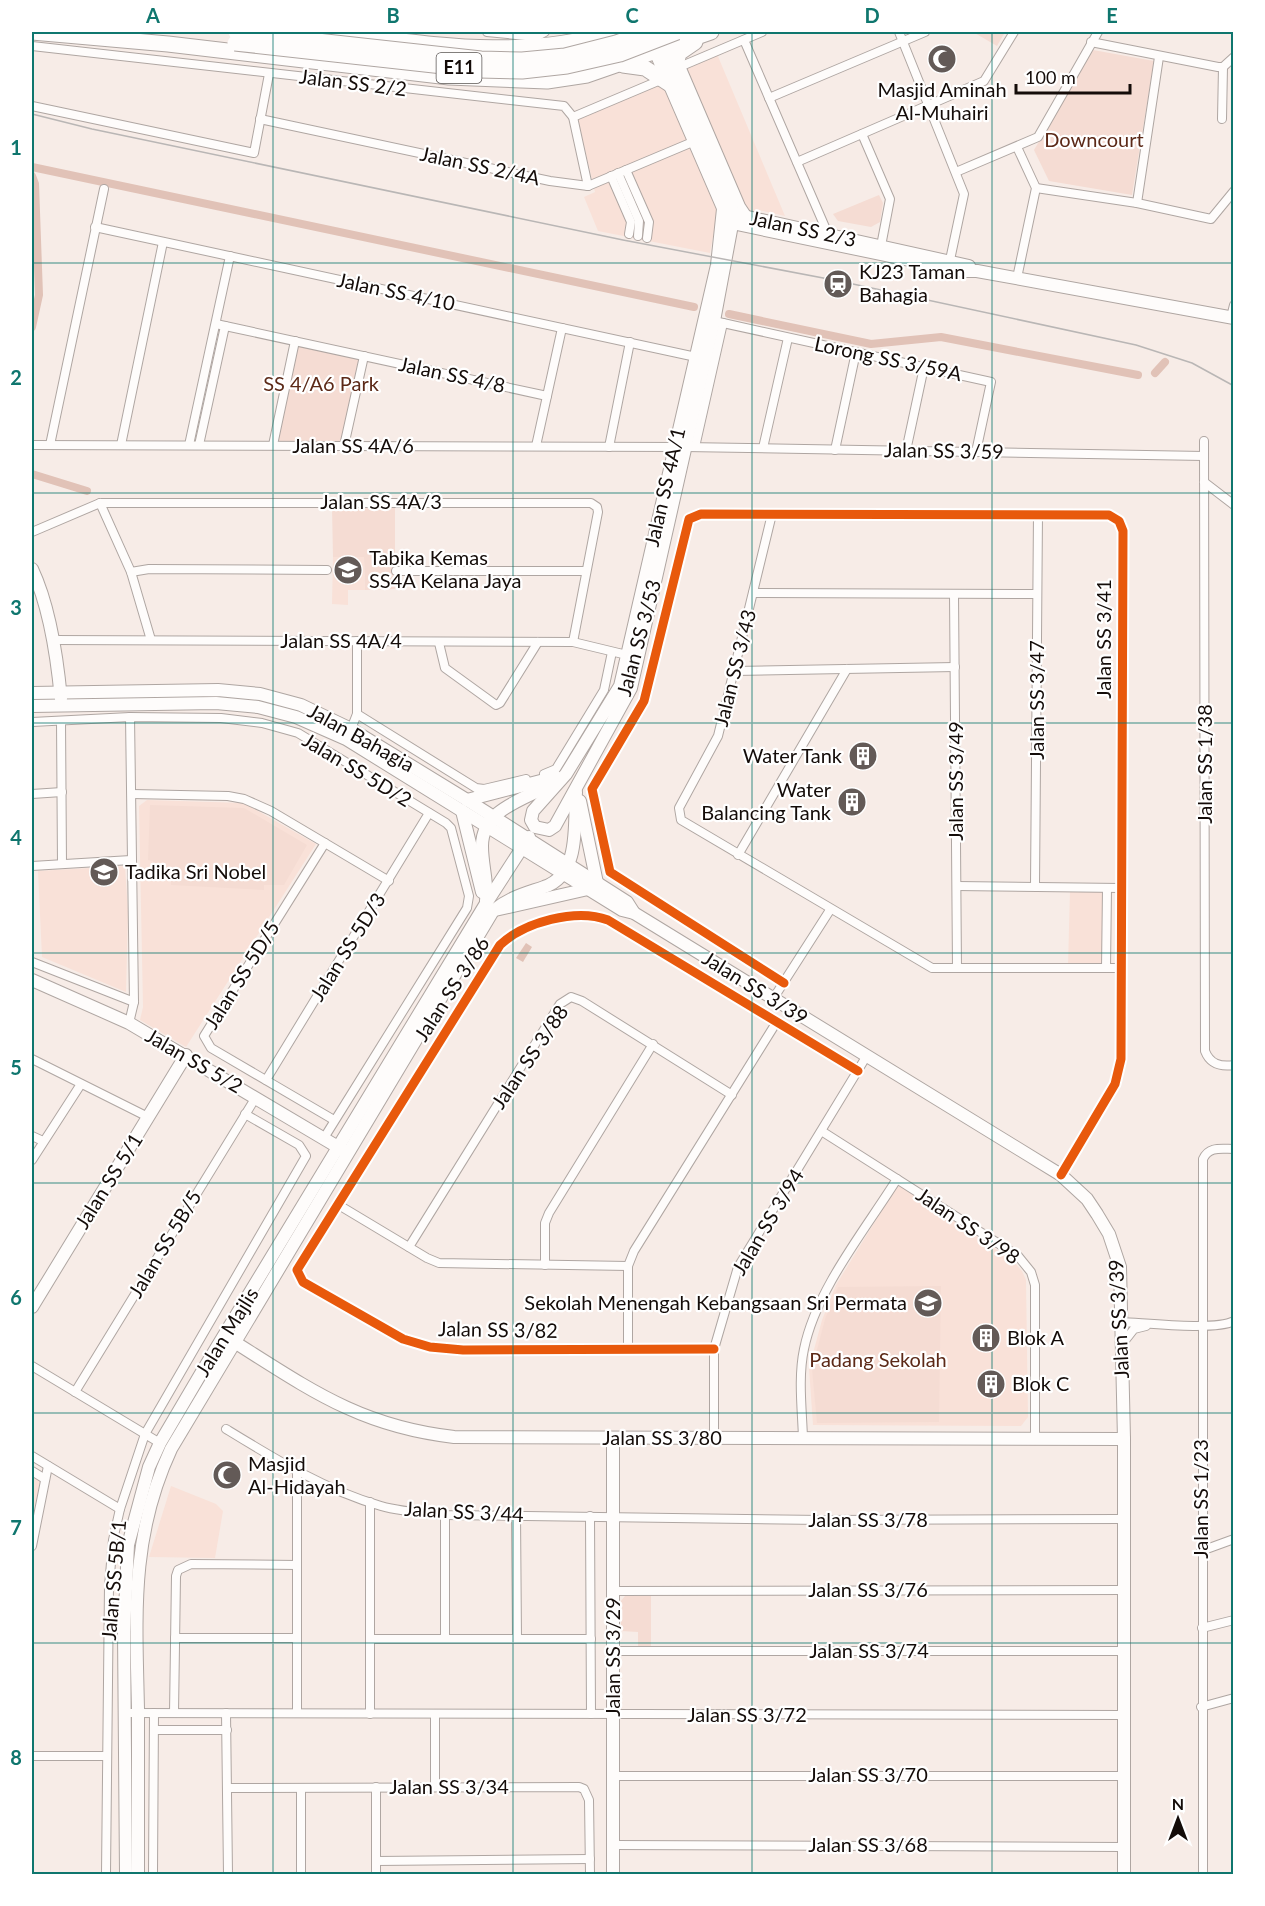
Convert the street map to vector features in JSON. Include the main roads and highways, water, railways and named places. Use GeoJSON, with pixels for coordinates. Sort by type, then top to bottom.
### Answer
{"type":"FeatureCollection","features":[{"type":"Feature","properties":{"kind":"highway"},"geometry":{"type":"LineString","coordinates":[[32,32],[168,44],[506,81],[547,81],[587,75],[707,33]]}},
{"type":"Feature","properties":{"kind":"highway","name":"E11"},"geometry":{"type":"LineString","coordinates":[[123,32],[234,36],[481,59],[522,60],[565,56],[616,44],[646,32]]}},
{"type":"Feature","properties":{"kind":"highway"},"geometry":{"type":"LineString","coordinates":[[324,32],[486,49],[558,46],[611,32],[622,44],[620,64]]}},
{"type":"Feature","properties":{"kind":"highway","name":"E11"},"geometry":{"type":"LineString","coordinates":[[234,36],[479,70],[522,71],[567,66],[620,54],[677,32]]}},
{"type":"Feature","properties":{"kind":"highway"},"geometry":{"type":"LineString","coordinates":[[683,32],[691,35],[707,33]]}},
{"type":"Feature","properties":{"kind":"highway"},"geometry":{"type":"LineString","coordinates":[[620,64],[672,75],[679,53],[707,33]]}},
{"type":"Feature","properties":{"kind":"main road"},"geometry":{"type":"LineString","coordinates":[[646,32],[661,49]]}},
{"type":"Feature","properties":{"kind":"main road"},"geometry":{"type":"LineString","coordinates":[[658,32],[661,49]]}},
{"type":"Feature","properties":{"kind":"main road","name":"Jalan SS 2/3"},"geometry":{"type":"LineString","coordinates":[[661,49],[729,216]]}},
{"type":"Feature","properties":{"kind":"main road","name":"Jalan SS 2/3"},"geometry":{"type":"LineString","coordinates":[[672,75],[695,141],[729,216]]}},
{"type":"Feature","properties":{"kind":"main road","name":"Jalan SS 2/3"},"geometry":{"type":"LineString","coordinates":[[729,216],[749,218],[950,260],[977,271]]}},
{"type":"Feature","properties":{"kind":"main road","name":"Jalan SS 2/3"},"geometry":{"type":"LineString","coordinates":[[729,216],[962,271],[977,271],[1189,309],[1233,313]]}},
{"type":"Feature","properties":{"kind":"main road","name":"Jalan SS 4A/1"},"geometry":{"type":"LineString","coordinates":[[685,447],[696,357],[722,233],[729,216]]}},
{"type":"Feature","properties":{"kind":"main road","name":"Jalan SS 4A/1"},"geometry":{"type":"LineString","coordinates":[[645,599],[628,696],[555,826],[549,830],[534,827],[531,820],[533,811],[566,774],[617,693],[645,599],[718,322],[729,216]]}},
{"type":"Feature","properties":{"kind":"main road"},"geometry":{"type":"LineString","coordinates":[[32,569],[40,590],[52,640],[62,705]]}},
{"type":"Feature","properties":{"kind":"main road","name":"Jalan Bahagia"},"geometry":{"type":"LineString","coordinates":[[32,693],[218,690],[260,694],[301,705],[351,729],[465,805],[486,827],[522,849]]}},
{"type":"Feature","properties":{"kind":"main road","name":"Jalan Bahagia"},"geometry":{"type":"LineString","coordinates":[[32,706],[216,703],[258,707],[286,714],[346,739],[465,805],[495,817],[529,837]]}},
{"type":"Feature","properties":{"kind":"main road"},"geometry":{"type":"LineString","coordinates":[[489,908],[465,805],[566,774]]}},
{"type":"Feature","properties":{"kind":"main road"},"geometry":{"type":"LineString","coordinates":[[489,908],[482,843],[486,827],[517,799],[546,788],[566,774]]}},
{"type":"Feature","properties":{"kind":"main road"},"geometry":{"type":"LineString","coordinates":[[489,908],[507,898],[553,884],[566,868],[573,851],[577,785]]}},
{"type":"Feature","properties":{"kind":"main road"},"geometry":{"type":"LineString","coordinates":[[489,908],[592,886],[577,785]]}},
{"type":"Feature","properties":{"kind":"main road","name":"Jalan SS 3/39"},"geometry":{"type":"LineString","coordinates":[[529,837],[592,886],[627,902],[634,913],[1061,1175],[1087,1199],[1109,1234],[1120,1267],[1123,1343],[1124,1875]]}},
{"type":"Feature","properties":{"kind":"main road","name":"Jalan Majlis"},"geometry":{"type":"LineString","coordinates":[[138,1875],[132,1713],[124,1620],[128,1545],[138,1503],[160,1443],[230,1339],[489,908],[529,837]]}},
{"type":"Feature","properties":{"kind":"main road","name":"Jalan SS 3/39"},"geometry":{"type":"LineString","coordinates":[[522,849],[566,868]]}},
{"type":"Feature","properties":{"kind":"main road","name":"Jalan SS 5/2"},"geometry":{"type":"LineString","coordinates":[[32,980],[129,1023],[344,1150]]}},
{"type":"Feature","properties":{"kind":"main road","name":"Jalan SS 5/1"},"geometry":{"type":"LineString","coordinates":[[32,1307],[186,1055]]}},
{"type":"Feature","properties":{"kind":"main road","name":"Jalan Majlis"},"geometry":{"type":"LineString","coordinates":[[126,1875],[138,1573],[148,1506],[171,1449],[230,1339]]}},
{"type":"Feature","properties":{"kind":"main road","name":"Jalan SS 3/80"},"geometry":{"type":"LineString","coordinates":[[230,1339],[323,1398],[368,1418],[404,1430],[454,1437],[1124,1439]]}},
{"type":"Feature","properties":{"kind":"main road","name":"Jalan SS 3/29"},"geometry":{"type":"LineString","coordinates":[[613,1438],[613,1875]]}},
{"type":"Feature","properties":{"kind":"waterway"},"geometry":{"type":"LineString","coordinates":[[32,167],[694,307]]}},
{"type":"Feature","properties":{"kind":"waterway"},"geometry":{"type":"LineString","coordinates":[[32,176],[35,184],[39,295],[32,327]]}},
{"type":"Feature","properties":{"kind":"waterway"},"geometry":{"type":"LineString","coordinates":[[729,314],[871,344],[941,337],[1138,375]]}},
{"type":"Feature","properties":{"kind":"waterway"},"geometry":{"type":"LineString","coordinates":[[1155,373],[1165,362]]}},
{"type":"Feature","properties":{"kind":"waterway"},"geometry":{"type":"LineString","coordinates":[[32,474],[87,491]]}},
{"type":"Feature","properties":{"kind":"tram line"},"geometry":{"type":"LineString","coordinates":[[32,114],[92,129],[623,240],[839,281],[1136,345],[1192,363],[1234,386]]}},
{"type":"Feature","properties":{"kind":"place","name":"Masjid Aminah Al-Muhairi"},"geometry":{"type":"Point","coordinates":[942,59]}},
{"type":"Feature","properties":{"kind":"place","name":"KJ23 Taman Bahagia"},"geometry":{"type":"Point","coordinates":[838,284]}},
{"type":"Feature","properties":{"kind":"place","name":"Tabika Kemas SS4A Kelana Jaya"},"geometry":{"type":"Point","coordinates":[348,570]}},
{"type":"Feature","properties":{"kind":"place","name":"Water Tank"},"geometry":{"type":"Point","coordinates":[863,756]}},
{"type":"Feature","properties":{"kind":"place","name":"Water Balancing Tank"},"geometry":{"type":"Point","coordinates":[852,802]}},
{"type":"Feature","properties":{"kind":"place","name":"Tadika Sri Nobel"},"geometry":{"type":"Point","coordinates":[104,872]}},
{"type":"Feature","properties":{"kind":"place","name":"Sekolah Menengah Kebangsaan Sri Permata"},"geometry":{"type":"Point","coordinates":[928,1303]}},
{"type":"Feature","properties":{"kind":"place","name":"Blok A"},"geometry":{"type":"Point","coordinates":[986,1338]}},
{"type":"Feature","properties":{"kind":"place","name":"Blok C"},"geometry":{"type":"Point","coordinates":[991,1384]}},
{"type":"Feature","properties":{"kind":"place","name":"Masjid Al-Hidayah"},"geometry":{"type":"Point","coordinates":[227,1475]}},
{"type":"Feature","properties":{"kind":"park label","name":"Downcourt"},"geometry":{"type":"Point","coordinates":[1094,140]}},
{"type":"Feature","properties":{"kind":"park label","name":"SS 4/A6 Park"},"geometry":{"type":"Point","coordinates":[321,384]}},
{"type":"Feature","properties":{"kind":"park label","name":"Padang Sekolah"},"geometry":{"type":"Point","coordinates":[878,1360]}}]}
